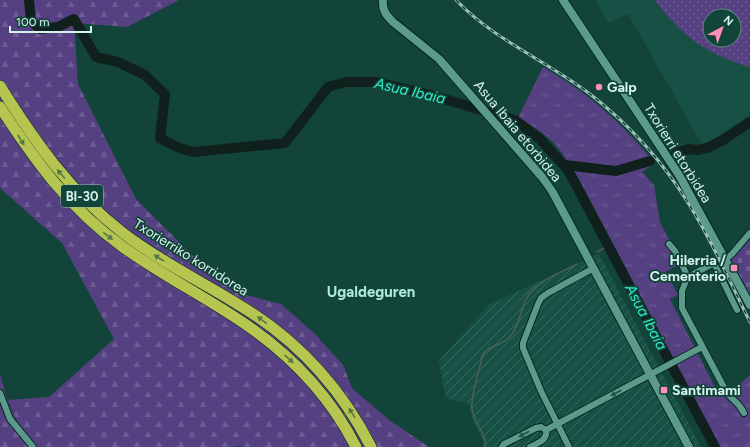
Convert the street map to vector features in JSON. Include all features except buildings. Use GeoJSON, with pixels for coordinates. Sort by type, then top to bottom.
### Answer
{"type":"FeatureCollection","features":[{"type":"Feature","properties":{"kind":"highway","name":"Txorierriko korridorea"},"geometry":{"type":"LineString","coordinates":[[0,86],[47,157],[85,200],[114,226],[144,248],[251,312],[297,348],[320,371],[339,395],[354,416],[371,447]]}},
{"type":"Feature","properties":{"kind":"highway","name":"Txorierriko korridorea"},"geometry":{"type":"LineString","coordinates":[[0,107],[37,163],[63,194],[85,216],[103,232],[141,260],[248,326],[278,349],[302,371],[322,394],[342,421],[356,447]]}},
{"type":"Feature","properties":{"kind":"street","name":"Asua Ibaia etorbidea"},"geometry":{"type":"LineString","coordinates":[[383,0],[384,11],[392,22],[439,59],[526,158],[552,191],[689,447]]}},
{"type":"Feature","properties":{"kind":"street","name":"Txorierri etorbidea"},"geometry":{"type":"LineString","coordinates":[[563,0],[663,149],[696,204],[750,305]]}},
{"type":"Feature","properties":{"kind":"street"},"geometry":{"type":"LineString","coordinates":[[726,259],[750,233]]}},
{"type":"Feature","properties":{"kind":"street"},"geometry":{"type":"LineString","coordinates":[[669,244],[688,277]]}},
{"type":"Feature","properties":{"kind":"street"},"geometry":{"type":"LineString","coordinates":[[737,310],[714,263],[688,277],[682,291],[682,308],[727,393],[731,398],[739,403],[744,413]]}},
{"type":"Feature","properties":{"kind":"street"},"geometry":{"type":"LineString","coordinates":[[569,447],[541,391],[523,348],[523,343],[541,298],[594,268]]}},
{"type":"Feature","properties":{"kind":"street"},"geometry":{"type":"LineString","coordinates":[[546,430],[558,425],[702,347]]}},
{"type":"Feature","properties":{"kind":"street"},"geometry":{"type":"LineString","coordinates":[[0,393],[10,419],[33,447]]}},
{"type":"Feature","properties":{"kind":"street"},"geometry":{"type":"LineString","coordinates":[[502,447],[504,444],[541,426],[546,430],[547,435],[545,439],[530,447]]}},
{"type":"Feature","properties":{"kind":"shaded area"},"geometry":{"type":"Polygon","coordinates":[[[595,0],[750,0],[750,115],[703,146],[628,14],[608,23],[595,0]]]}},
{"type":"Feature","properties":{"kind":"shaded area"},"geometry":{"type":"Polygon","coordinates":[[[599,254],[701,447],[483,447],[483,440],[473,421],[469,404],[446,398],[439,361],[488,305],[599,254]]]}},
{"type":"Feature","properties":{"kind":"green space"},"geometry":{"type":"Polygon","coordinates":[[[0,0],[179,0],[127,27],[74,23],[78,84],[136,199],[201,264],[234,292],[281,304],[314,333],[343,365],[352,388],[389,420],[429,447],[32,447],[17,421],[8,400],[49,397],[114,339],[62,243],[0,188],[0,0]]]}},
{"type":"Feature","properties":{"kind":"green space"},"geometry":{"type":"Polygon","coordinates":[[[655,0],[750,0],[750,67],[735,62],[705,48],[742,48],[742,8],[702,8],[702,46],[674,24],[655,0]]]}},
{"type":"Feature","properties":{"kind":"green space"},"geometry":{"type":"Polygon","coordinates":[[[543,67],[574,87],[603,109],[643,148],[655,163],[642,172],[654,185],[660,222],[681,263],[666,272],[678,295],[670,299],[718,393],[732,389],[750,375],[750,447],[720,447],[579,179],[563,155],[549,138],[518,118],[543,67]]]}},
{"type":"Feature","properties":{"kind":"green space"},"geometry":{"type":"Polygon","coordinates":[[[750,236],[750,296],[730,258],[750,236]]]}},
{"type":"Feature","properties":{"kind":"green space"},"geometry":{"type":"Polygon","coordinates":[[[0,374],[6,396],[16,421],[31,447],[0,447],[0,374]]]}},
{"type":"Feature","properties":{"kind":"waterway","name":"Asua Ibaia"},"geometry":{"type":"LineString","coordinates":[[29,0],[31,21],[40,29],[58,27],[74,19],[96,57],[118,62],[145,75],[165,94],[160,138],[177,147],[193,152],[285,143],[328,87],[346,82],[376,82],[431,95],[515,120],[539,138],[568,170],[715,447]]}},
{"type":"Feature","properties":{"kind":"waterway"},"geometry":{"type":"LineString","coordinates":[[676,153],[689,149],[697,150],[707,148],[723,140],[750,122]]}},
{"type":"Feature","properties":{"kind":"waterway"},"geometry":{"type":"LineString","coordinates":[[565,165],[616,171],[650,161]]}},
{"type":"Feature","properties":{"kind":"waterway"},"geometry":{"type":"LineString","coordinates":[[597,252],[608,246]]}},
{"type":"Feature","properties":{"kind":"waterway"},"geometry":{"type":"LineString","coordinates":[[486,447],[484,437],[472,409],[474,391],[482,356],[485,352],[509,338],[517,326],[525,301],[535,288],[541,283],[577,264]]}},
{"type":"Feature","properties":{"kind":"railway"},"geometry":{"type":"LineString","coordinates":[[456,0],[471,14],[504,39],[590,94],[619,119],[645,146],[680,190],[698,220],[750,322]]}},
{"type":"Feature","properties":{"kind":"place","name":"Galp"},"geometry":{"type":"Point","coordinates":[599,87]}},
{"type":"Feature","properties":{"kind":"place","name":"Hilerria / Cementerio"},"geometry":{"type":"Point","coordinates":[734,268]}},
{"type":"Feature","properties":{"kind":"place","name":"Santimami"},"geometry":{"type":"Point","coordinates":[664,390]}},
{"type":"Feature","properties":{"kind":"district","name":"Ugaldeguren"},"geometry":{"type":"Point","coordinates":[371,292]}}]}
